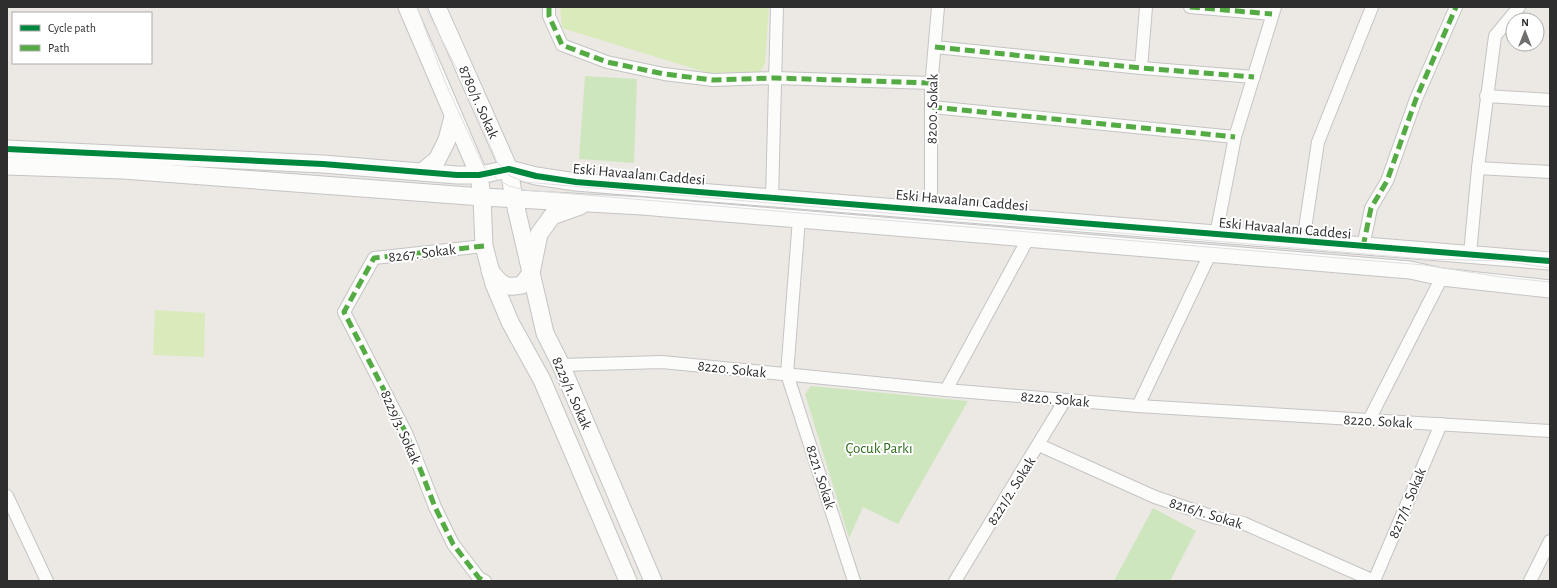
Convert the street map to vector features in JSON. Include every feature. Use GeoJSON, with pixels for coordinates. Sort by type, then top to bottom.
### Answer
{"type":"FeatureCollection","features":[{"type":"Feature","properties":{"kind":"street","name":"8229/1. Sokak"},"geometry":{"type":"LineString","coordinates":[[407,7],[453,118],[479,175],[482,197],[484,246],[494,284],[510,322],[542,380],[628,581]]}},
{"type":"Feature","properties":{"kind":"street","name":"8780/1. Sokak"},"geometry":{"type":"LineString","coordinates":[[438,7],[509,169],[514,199]]}},
{"type":"Feature","properties":{"kind":"street"},"geometry":{"type":"LineString","coordinates":[[550,7],[549,16],[562,45],[607,62],[664,74],[714,80],[775,78],[932,82]]}},
{"type":"Feature","properties":{"kind":"street"},"geometry":{"type":"LineString","coordinates":[[772,198],[777,7]]}},
{"type":"Feature","properties":{"kind":"street","name":"8200. Sokak"},"geometry":{"type":"LineString","coordinates":[[931,211],[932,82],[938,7]]}},
{"type":"Feature","properties":{"kind":"street"},"geometry":{"type":"LineString","coordinates":[[1141,68],[1146,7]]}},
{"type":"Feature","properties":{"kind":"street"},"geometry":{"type":"LineString","coordinates":[[1190,7],[1274,11],[1235,137],[1216,235]]}},
{"type":"Feature","properties":{"kind":"street"},"geometry":{"type":"LineString","coordinates":[[1303,242],[1318,142],[1372,7]]}},
{"type":"Feature","properties":{"kind":"street"},"geometry":{"type":"LineString","coordinates":[[1363,247],[1371,208],[1387,180],[1416,99],[1456,7]]}},
{"type":"Feature","properties":{"kind":"street"},"geometry":{"type":"LineString","coordinates":[[1470,254],[1486,96],[1495,36],[1519,7]]}},
{"type":"Feature","properties":{"kind":"street"},"geometry":{"type":"LineString","coordinates":[[935,47],[1141,68],[1254,77]]}},
{"type":"Feature","properties":{"kind":"street"},"geometry":{"type":"LineString","coordinates":[[1486,96],[1550,100]]}},
{"type":"Feature","properties":{"kind":"street"},"geometry":{"type":"LineString","coordinates":[[932,107],[1235,137]]}},
{"type":"Feature","properties":{"kind":"street"},"geometry":{"type":"LineString","coordinates":[[422,172],[438,160],[447,140],[453,118]]}},
{"type":"Feature","properties":{"kind":"street","name":"Eski Havaalanı Caddesi"},"geometry":{"type":"LineString","coordinates":[[7,149],[374,168],[479,175],[509,169],[536,176],[576,182],[1550,261]]}},
{"type":"Feature","properties":{"kind":"street","name":"Eski Havaalanı Caddesi"},"geometry":{"type":"LineString","coordinates":[[7,166],[123,170],[220,176],[482,197],[588,203],[1029,237],[1410,270],[1442,278],[1550,289]]}},
{"type":"Feature","properties":{"kind":"street"},"geometry":{"type":"LineString","coordinates":[[1478,168],[1550,172]]}},
{"type":"Feature","properties":{"kind":"street","name":"8229/1. Sokak"},"geometry":{"type":"LineString","coordinates":[[514,199],[545,333],[561,365],[653,581]]}},
{"type":"Feature","properties":{"kind":"street"},"geometry":{"type":"LineString","coordinates":[[490,270],[502,284],[512,287],[522,285],[531,273],[539,234],[552,216],[588,203]]}},
{"type":"Feature","properties":{"kind":"street"},"geometry":{"type":"LineString","coordinates":[[787,374],[799,219]]}},
{"type":"Feature","properties":{"kind":"street"},"geometry":{"type":"LineString","coordinates":[[946,390],[1029,237]]}},
{"type":"Feature","properties":{"kind":"street","name":"8267. Sokak"},"geometry":{"type":"LineString","coordinates":[[344,312],[374,258],[484,246]]}},
{"type":"Feature","properties":{"kind":"street"},"geometry":{"type":"LineString","coordinates":[[1138,406],[1211,252]]}},
{"type":"Feature","properties":{"kind":"street"},"geometry":{"type":"LineString","coordinates":[[1369,420],[1442,278]]}},
{"type":"Feature","properties":{"kind":"street","name":"8229/3. Sokak"},"geometry":{"type":"LineString","coordinates":[[344,312],[407,435],[434,507],[453,544],[479,578],[485,581]]}},
{"type":"Feature","properties":{"kind":"street","name":"8220. Sokak"},"geometry":{"type":"LineString","coordinates":[[561,365],[662,362],[946,390],[1138,406],[1550,431]]}},
{"type":"Feature","properties":{"kind":"street","name":"8221. Sokak"},"geometry":{"type":"LineString","coordinates":[[787,374],[854,581]]}},
{"type":"Feature","properties":{"kind":"street","name":"8221/2. Sokak"},"geometry":{"type":"LineString","coordinates":[[956,581],[1065,400]]}},
{"type":"Feature","properties":{"kind":"street","name":"8217/1. Sokak"},"geometry":{"type":"LineString","coordinates":[[1374,581],[1441,424]]}},
{"type":"Feature","properties":{"kind":"street","name":"8216/1. Sokak"},"geometry":{"type":"LineString","coordinates":[[1039,445],[1155,497],[1218,518],[1243,523],[1374,581]]}},
{"type":"Feature","properties":{"kind":"street"},"geometry":{"type":"LineString","coordinates":[[7,496],[48,581]]}},
{"type":"Feature","properties":{"kind":"street"},"geometry":{"type":"LineString","coordinates":[[1530,581],[1550,543]]}},
{"type":"Feature","properties":{"kind":"green space"},"geometry":{"type":"Polygon","coordinates":[[[560,7],[769,7],[765,63],[760,72],[708,73],[562,28],[560,7]]]}},
{"type":"Feature","properties":{"kind":"green space"},"geometry":{"type":"Polygon","coordinates":[[[585,76],[637,79],[634,163],[579,159],[585,76]]]}},
{"type":"Feature","properties":{"kind":"green space"},"geometry":{"type":"Polygon","coordinates":[[[155,310],[205,313],[204,357],[153,355],[155,310]]]}},
{"type":"Feature","properties":{"kind":"green space","name":"Çocuk Parkı"},"geometry":{"type":"Polygon","coordinates":[[[811,386],[968,401],[898,524],[863,507],[849,538],[805,394],[811,386]]]}},
{"type":"Feature","properties":{"kind":"green space"},"geometry":{"type":"Polygon","coordinates":[[[1153,508],[1196,531],[1170,581],[1114,581],[1153,508]]]}},
{"type":"Feature","properties":{"kind":"tram line"},"geometry":{"type":"LineString","coordinates":[[417,7],[445,82],[484,167],[497,179],[509,186],[525,190],[1424,265],[1501,277],[1550,282]]}},
{"type":"Feature","properties":{"kind":"tram line"},"geometry":{"type":"LineString","coordinates":[[425,7],[460,75],[497,162],[510,176],[525,182],[1424,259],[1503,261],[1550,268]]}},
{"type":"Feature","properties":{"kind":"marked path"},"geometry":{"type":"LineString","coordinates":[[549,7],[549,16],[562,45],[607,62],[664,74],[713,80],[775,78],[932,83]]}},
{"type":"Feature","properties":{"kind":"marked path"},"geometry":{"type":"LineString","coordinates":[[1190,7],[1272,14]]}},
{"type":"Feature","properties":{"kind":"marked path"},"geometry":{"type":"LineString","coordinates":[[1363,247],[1371,208],[1387,181],[1416,99],[1456,7]]}},
{"type":"Feature","properties":{"kind":"marked path"},"geometry":{"type":"LineString","coordinates":[[935,47],[1141,68],[1254,77]]}},
{"type":"Feature","properties":{"kind":"marked path"},"geometry":{"type":"LineString","coordinates":[[932,107],[1235,137]]}},
{"type":"Feature","properties":{"kind":"marked path"},"geometry":{"type":"LineString","coordinates":[[484,246],[374,258],[344,312],[407,435],[435,507],[453,544],[479,578],[485,581]]}},
{"type":"Feature","properties":{"kind":"cycle path"},"geometry":{"type":"LineString","coordinates":[[7,149],[323,164],[457,175],[479,175],[509,169],[536,176],[576,182],[1550,261]]}}]}
